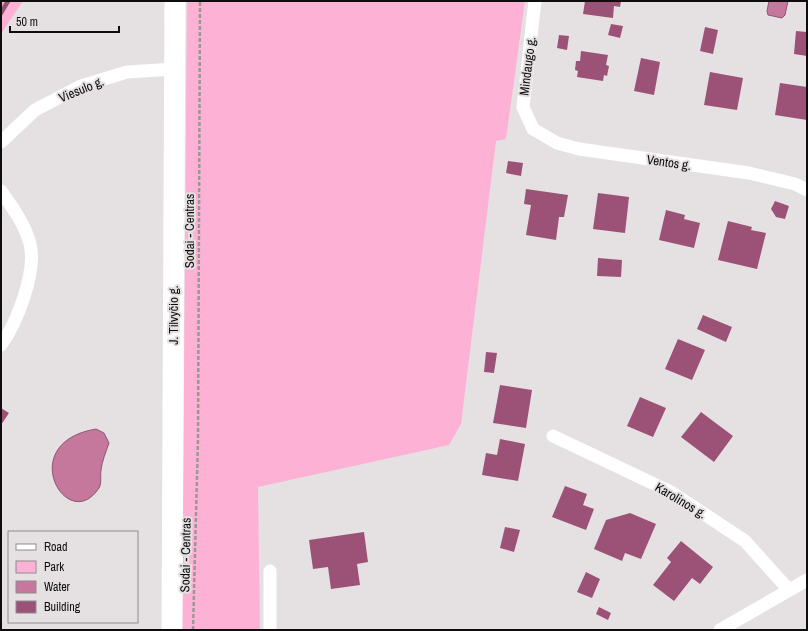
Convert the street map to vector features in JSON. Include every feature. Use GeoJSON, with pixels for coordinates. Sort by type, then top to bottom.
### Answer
{"type":"FeatureCollection","features":[{"type":"Feature","properties":{"kind":"main road","name":"J. Tilvyčio g."},"geometry":{"type":"LineString","coordinates":[[172,630],[175,1]]}},
{"type":"Feature","properties":{"kind":"street","name":"Mindaugo g."},"geometry":{"type":"LineString","coordinates":[[533,129],[523,108],[535,1]]}},
{"type":"Feature","properties":{"kind":"street","name":"Viesulo g."},"geometry":{"type":"LineString","coordinates":[[1,142],[35,110],[81,86],[127,72],[175,69]]}},
{"type":"Feature","properties":{"kind":"street","name":"Ventos g."},"geometry":{"type":"LineString","coordinates":[[533,129],[557,143],[579,149],[749,173],[795,184],[807,190]]}},
{"type":"Feature","properties":{"kind":"street"},"geometry":{"type":"LineString","coordinates":[[1,191],[22,222],[30,245],[31,267],[25,294],[7,336],[1,345]]}},
{"type":"Feature","properties":{"kind":"street","name":"Karolinos g."},"geometry":{"type":"LineString","coordinates":[[553,436],[671,492],[682,499],[745,541],[789,590]]}},
{"type":"Feature","properties":{"kind":"street"},"geometry":{"type":"LineString","coordinates":[[270,571],[270,630]]}},
{"type":"Feature","properties":{"kind":"street"},"geometry":{"type":"LineString","coordinates":[[720,630],[807,580]]}},
{"type":"Feature","properties":{"kind":"path","name":"Sodai - Centras"},"geometry":{"type":"LineString","coordinates":[[193,630],[198,431],[200,1]]}},
{"type":"Feature","properties":{"kind":"green space"},"geometry":{"type":"Polygon","coordinates":[[[1,1],[23,1],[1,34],[1,1]]]}},
{"type":"Feature","properties":{"kind":"green space"},"geometry":{"type":"Polygon","coordinates":[[[187,1],[525,1],[506,139],[496,141],[461,424],[449,445],[258,487],[260,630],[182,630],[187,1]]]}},
{"type":"Feature","properties":{"kind":"water"},"geometry":{"type":"Polygon","coordinates":[[[769,1],[788,1],[785,15],[782,18],[768,15],[767,11],[769,1]]]}},
{"type":"Feature","properties":{"kind":"water"},"geometry":{"type":"Polygon","coordinates":[[[96,429],[104,433],[109,443],[103,460],[100,486],[87,500],[74,501],[63,494],[55,482],[52,466],[57,451],[71,438],[96,429]]]}},
{"type":"Feature","properties":{"kind":"building"},"geometry":{"type":"Polygon","coordinates":[[[585,1],[621,1],[620,7],[614,6],[613,18],[583,14],[585,1]]]}},
{"type":"Feature","properties":{"kind":"building"},"geometry":{"type":"Polygon","coordinates":[[[611,24],[623,26],[620,38],[608,35],[611,24]]]}},
{"type":"Feature","properties":{"kind":"building"},"geometry":{"type":"Polygon","coordinates":[[[705,27],[718,30],[713,54],[700,51],[705,27]]]}},
{"type":"Feature","properties":{"kind":"building"},"geometry":{"type":"Polygon","coordinates":[[[796,31],[807,32],[807,56],[794,54],[796,31]]]}},
{"type":"Feature","properties":{"kind":"building"},"geometry":{"type":"Polygon","coordinates":[[[559,35],[569,36],[567,50],[557,48],[559,35]]]}},
{"type":"Feature","properties":{"kind":"building"},"geometry":{"type":"Polygon","coordinates":[[[581,51],[608,55],[606,65],[609,66],[607,76],[604,75],[603,81],[577,77],[578,71],[575,70],[576,61],[580,61],[581,51]]]}},
{"type":"Feature","properties":{"kind":"building"},"geometry":{"type":"Polygon","coordinates":[[[641,58],[660,62],[654,95],[634,91],[641,58]]]}},
{"type":"Feature","properties":{"kind":"building"},"geometry":{"type":"Polygon","coordinates":[[[710,72],[743,78],[737,110],[704,105],[710,72]]]}},
{"type":"Feature","properties":{"kind":"building"},"geometry":{"type":"Polygon","coordinates":[[[780,83],[807,87],[807,120],[775,115],[780,83]]]}},
{"type":"Feature","properties":{"kind":"building"},"geometry":{"type":"Polygon","coordinates":[[[508,161],[523,163],[521,176],[506,173],[508,161]]]}},
{"type":"Feature","properties":{"kind":"building"},"geometry":{"type":"Polygon","coordinates":[[[526,189],[568,195],[564,217],[559,217],[556,240],[526,235],[531,205],[524,204],[526,189]]]}},
{"type":"Feature","properties":{"kind":"building"},"geometry":{"type":"Polygon","coordinates":[[[598,193],[629,197],[625,233],[593,229],[598,193]]]}},
{"type":"Feature","properties":{"kind":"building"},"geometry":{"type":"Polygon","coordinates":[[[775,201],[789,206],[785,219],[776,217],[771,209],[775,201]]]}},
{"type":"Feature","properties":{"kind":"building"},"geometry":{"type":"Polygon","coordinates":[[[666,210],[685,215],[684,219],[700,223],[694,248],[659,240],[666,210]]]}},
{"type":"Feature","properties":{"kind":"building"},"geometry":{"type":"Polygon","coordinates":[[[728,221],[752,227],[751,230],[766,233],[757,269],[718,260],[728,221]]]}},
{"type":"Feature","properties":{"kind":"building"},"geometry":{"type":"Polygon","coordinates":[[[598,258],[622,260],[621,277],[597,276],[598,258]]]}},
{"type":"Feature","properties":{"kind":"building"},"geometry":{"type":"Polygon","coordinates":[[[703,315],[732,327],[726,342],[697,329],[703,315]]]}},
{"type":"Feature","properties":{"kind":"building"},"geometry":{"type":"Polygon","coordinates":[[[678,339],[705,350],[692,380],[665,369],[678,339]]]}},
{"type":"Feature","properties":{"kind":"building"},"geometry":{"type":"Polygon","coordinates":[[[486,352],[497,353],[494,373],[484,372],[486,352]]]}},
{"type":"Feature","properties":{"kind":"building"},"geometry":{"type":"Polygon","coordinates":[[[500,385],[532,390],[526,428],[493,423],[500,385]]]}},
{"type":"Feature","properties":{"kind":"building"},"geometry":{"type":"Polygon","coordinates":[[[640,397],[666,408],[653,437],[627,426],[640,397]]]}},
{"type":"Feature","properties":{"kind":"building"},"geometry":{"type":"Polygon","coordinates":[[[1,408],[9,413],[1,425],[1,408]]]}},
{"type":"Feature","properties":{"kind":"building"},"geometry":{"type":"Polygon","coordinates":[[[701,412],[733,436],[714,462],[681,437],[701,412]]]}},
{"type":"Feature","properties":{"kind":"building"},"geometry":{"type":"Polygon","coordinates":[[[500,439],[525,444],[518,481],[482,475],[486,453],[497,455],[500,439]]]}},
{"type":"Feature","properties":{"kind":"building"},"geometry":{"type":"Polygon","coordinates":[[[565,486],[587,494],[583,505],[594,509],[586,530],[552,517],[565,486]]]}},
{"type":"Feature","properties":{"kind":"building"},"geometry":{"type":"Polygon","coordinates":[[[630,513],[656,524],[641,559],[625,553],[622,561],[594,549],[606,520],[630,513]]]}},
{"type":"Feature","properties":{"kind":"building"},"geometry":{"type":"Polygon","coordinates":[[[505,527],[520,530],[514,552],[500,548],[505,527]]]}},
{"type":"Feature","properties":{"kind":"building"},"geometry":{"type":"Polygon","coordinates":[[[364,532],[368,562],[357,564],[360,585],[331,589],[328,567],[313,569],[309,540],[364,532]]]}},
{"type":"Feature","properties":{"kind":"building"},"geometry":{"type":"Polygon","coordinates":[[[681,541],[713,567],[700,584],[692,578],[674,601],[653,585],[671,562],[667,558],[681,541]]]}},
{"type":"Feature","properties":{"kind":"building"},"geometry":{"type":"Polygon","coordinates":[[[586,572],[600,579],[592,598],[577,592],[586,572]]]}},
{"type":"Feature","properties":{"kind":"building"},"geometry":{"type":"Polygon","coordinates":[[[599,607],[611,613],[608,620],[596,614],[599,607]]]}},
{"type":"Feature","properties":{"kind":"waterway"},"geometry":{"type":"LineString","coordinates":[[1,13],[8,1]]}}]}
